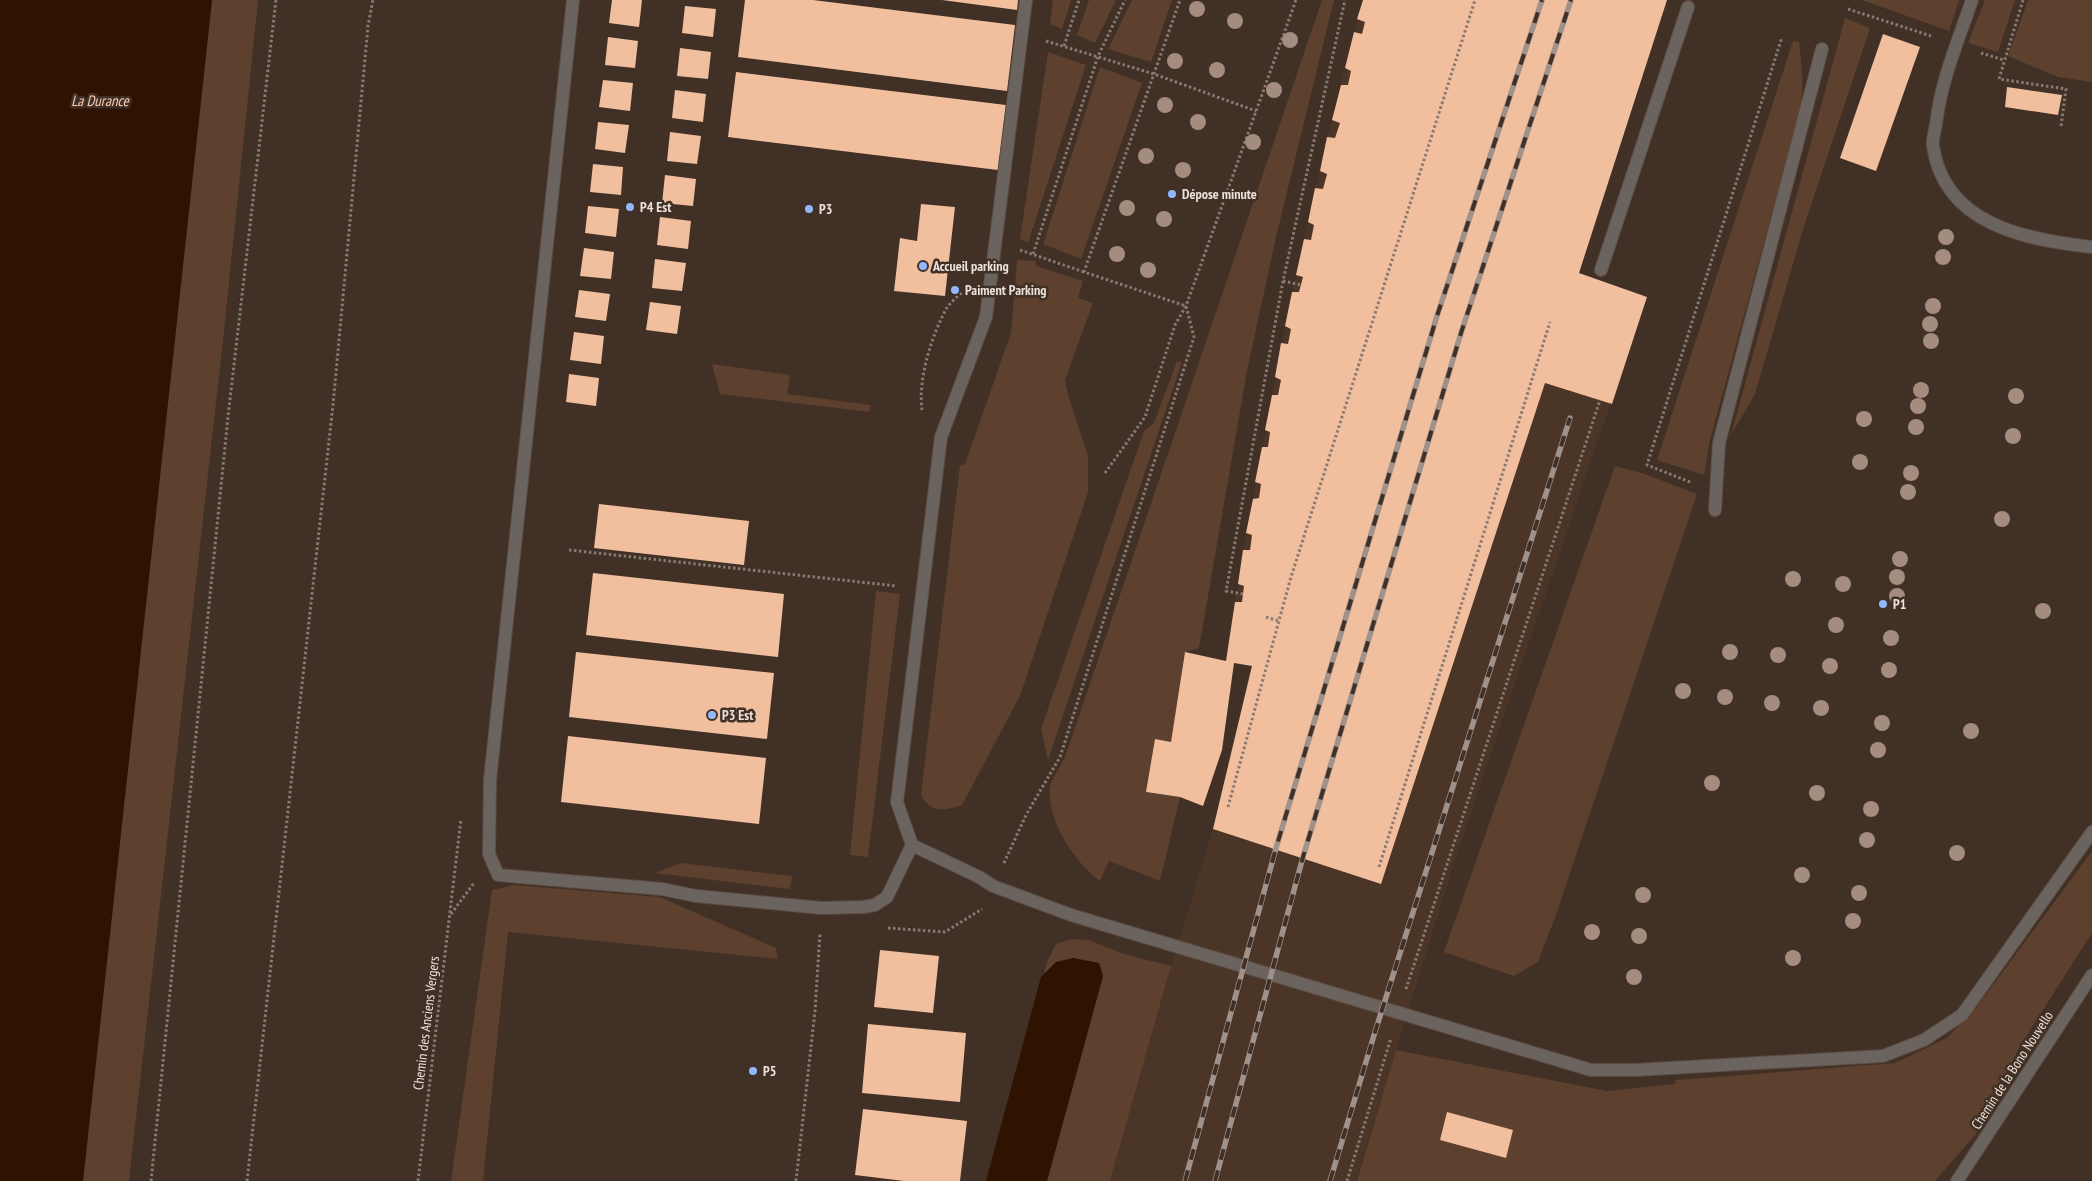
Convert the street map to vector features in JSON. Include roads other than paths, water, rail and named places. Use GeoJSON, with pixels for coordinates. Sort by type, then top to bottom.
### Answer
{"type":"FeatureCollection","features":[{"type":"Feature","properties":{"kind":"street"},"geometry":{"type":"LineString","coordinates":[[573,0],[490,780],[489,854],[498,875],[662,889],[696,896],[821,908],[863,907],[875,905],[887,897],[912,845],[897,802],[941,437],[986,317],[1026,0]]}},
{"type":"Feature","properties":{"kind":"street"},"geometry":{"type":"LineString","coordinates":[[1972,0],[1939,99],[1933,145],[1943,181],[1962,205],[2012,233],[2047,242],[2092,247]]}},
{"type":"Feature","properties":{"kind":"street"},"geometry":{"type":"LineString","coordinates":[[1601,270],[1688,7]]}},
{"type":"Feature","properties":{"kind":"street"},"geometry":{"type":"LineString","coordinates":[[1715,510],[1719,443],[1822,49]]}},
{"type":"Feature","properties":{"kind":"street"},"geometry":{"type":"LineString","coordinates":[[912,845],[979,877],[993,886],[1071,915],[1591,1070],[1635,1070],[1883,1056],[1924,1040],[1962,1015],[2092,832]]}},
{"type":"Feature","properties":{"kind":"street","name":"Chemin de la Bono Nouvello"},"geometry":{"type":"LineString","coordinates":[[1957,1181],[2092,975]]}},
{"type":"Feature","properties":{"kind":"water","name":"La Durance"},"geometry":{"type":"Polygon","coordinates":[[[0,0],[212,0],[83,1181],[0,1181],[0,0]]]}},
{"type":"Feature","properties":{"kind":"water"},"geometry":{"type":"Polygon","coordinates":[[[1073,958],[1099,963],[1103,976],[1047,1181],[986,1181],[1041,977],[1056,962],[1073,958]]]}},
{"type":"Feature","properties":{"kind":"railway"},"geometry":{"type":"LineString","coordinates":[[1185,1181],[1276,848],[1437,316],[1542,0]]}},
{"type":"Feature","properties":{"kind":"railway"},"geometry":{"type":"LineString","coordinates":[[1215,1181],[1303,857],[1461,333],[1571,0]]}},
{"type":"Feature","properties":{"kind":"railway"},"geometry":{"type":"LineString","coordinates":[[1330,1181],[1375,1032],[1570,418]]}},
{"type":"Feature","properties":{"kind":"place","name":"Dépose minute"},"geometry":{"type":"Point","coordinates":[1172,194]}},
{"type":"Feature","properties":{"kind":"place","name":"P4 Est"},"geometry":{"type":"Point","coordinates":[630,207]}},
{"type":"Feature","properties":{"kind":"place","name":"P3"},"geometry":{"type":"Point","coordinates":[809,209]}},
{"type":"Feature","properties":{"kind":"place","name":"Accueil parking"},"geometry":{"type":"Point","coordinates":[923,266]}},
{"type":"Feature","properties":{"kind":"place","name":"Paiment Parking"},"geometry":{"type":"Point","coordinates":[955,290]}},
{"type":"Feature","properties":{"kind":"place","name":"P1"},"geometry":{"type":"Point","coordinates":[1883,604]}},
{"type":"Feature","properties":{"kind":"place","name":"P3 Est"},"geometry":{"type":"Point","coordinates":[712,715]}},
{"type":"Feature","properties":{"kind":"place","name":"P5"},"geometry":{"type":"Point","coordinates":[753,1071]}}]}
